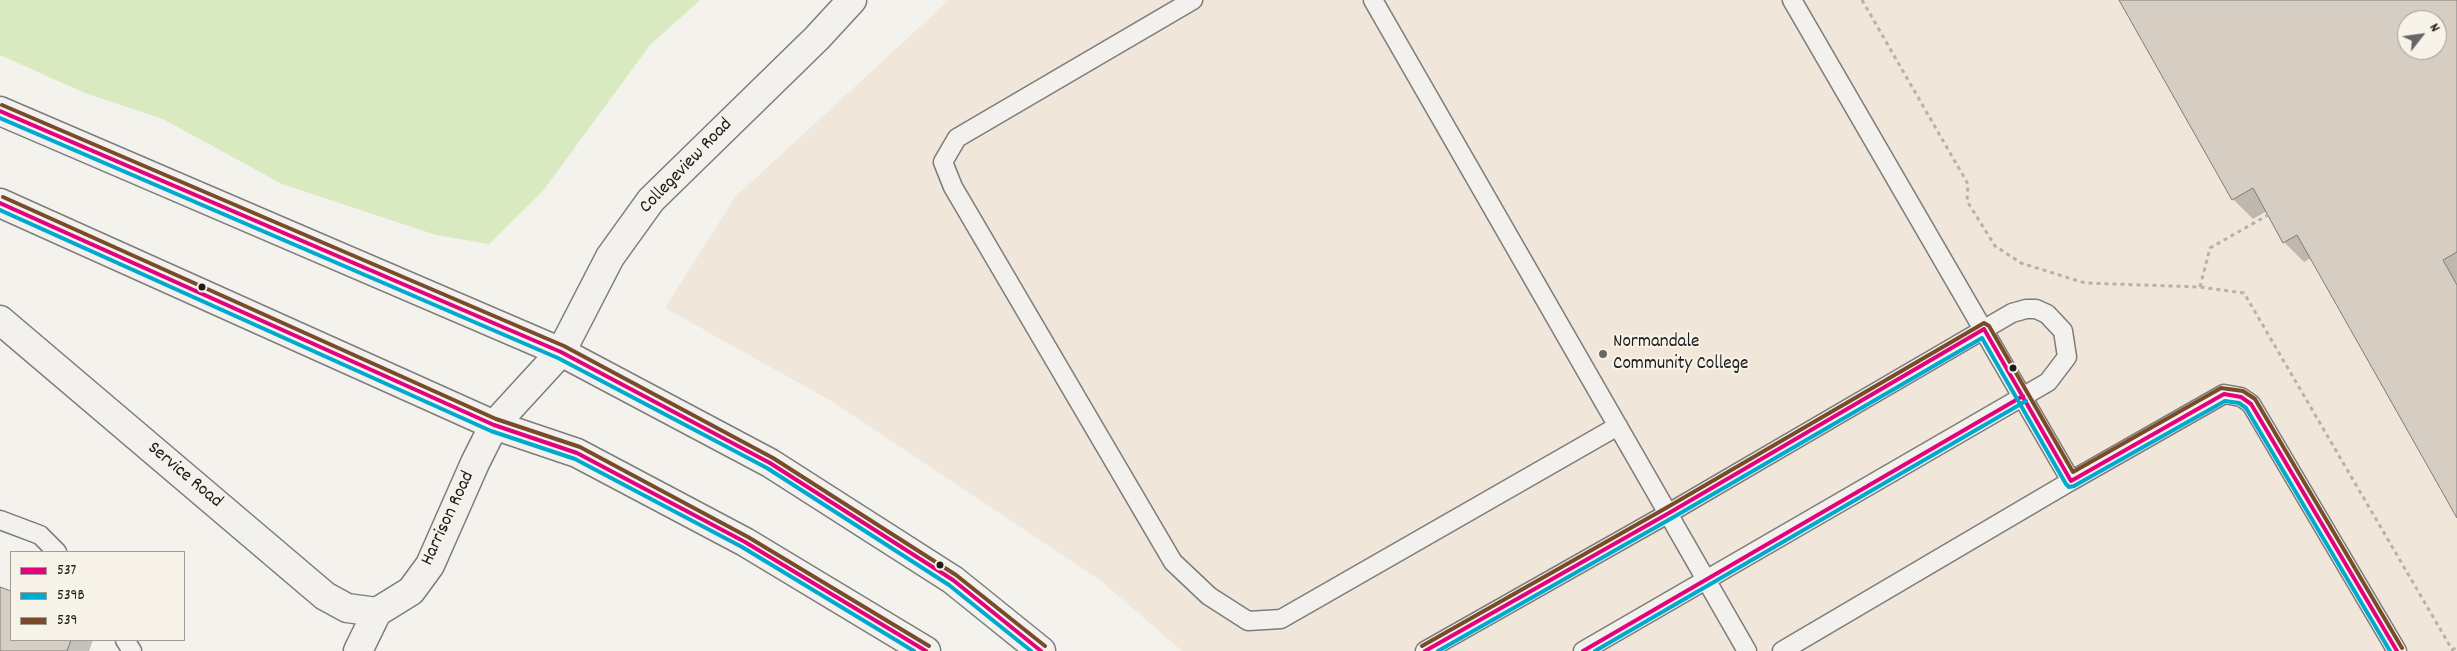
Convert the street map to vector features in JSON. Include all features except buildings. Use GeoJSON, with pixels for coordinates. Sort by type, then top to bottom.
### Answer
{"type":"FeatureCollection","features":[{"type":"Feature","properties":{"kind":"street","name":"Collegeview Road"},"geometry":{"type":"LineString","coordinates":[[494,425],[561,352],[610,257],[651,200],[817,38],[852,0]]}},
{"type":"Feature","properties":{"kind":"street"},"geometry":{"type":"LineString","coordinates":[[0,111],[561,352],[770,463],[953,580],[1041,651]]}},
{"type":"Feature","properties":{"kind":"street"},"geometry":{"type":"LineString","coordinates":[[0,204],[494,425],[585,458],[746,542],[926,651]]}},
{"type":"Feature","properties":{"kind":"street","name":"Service Road"},"geometry":{"type":"LineString","coordinates":[[0,320],[325,596],[347,608],[377,612]]}},
{"type":"Feature","properties":{"kind":"street","name":"Harrison Road"},"geometry":{"type":"LineString","coordinates":[[377,612],[411,591],[430,565],[494,425]]}},
{"type":"Feature","properties":{"kind":"street"},"geometry":{"type":"LineString","coordinates":[[358,651],[377,612]]}},
{"type":"Feature","properties":{"kind":"lane"},"geometry":{"type":"LineString","coordinates":[[1193,0],[957,138],[943,162],[953,187],[1173,562],[1209,596],[1248,622],[1282,619],[1618,426]]}},
{"type":"Feature","properties":{"kind":"lane"},"geometry":{"type":"LineString","coordinates":[[1373,0],[1747,651]]}},
{"type":"Feature","properties":{"kind":"lane"},"geometry":{"type":"LineString","coordinates":[[1792,0],[2023,396],[2070,481]]}},
{"type":"Feature","properties":{"kind":"lane"},"geometry":{"type":"LineString","coordinates":[[1425,651],[1669,513],[2012,313],[2026,309],[2036,309],[2046,314],[2063,331],[2067,357],[2048,382],[1583,651]]}},
{"type":"Feature","properties":{"kind":"lane"},"geometry":{"type":"LineString","coordinates":[[1782,651],[2070,481],[2224,394],[2241,397],[2251,404],[2397,651]]}},
{"type":"Feature","properties":{"kind":"lane"},"geometry":{"type":"LineString","coordinates":[[0,520],[40,534],[56,551]]}},
{"type":"Feature","properties":{"kind":"path"},"geometry":{"type":"LineString","coordinates":[[1862,0],[1968,184],[1967,201],[1995,246],[2021,263],[2085,283],[2200,287],[2244,293],[2452,650],[2457,647]]}},
{"type":"Feature","properties":{"kind":"path"},"geometry":{"type":"LineString","coordinates":[[2200,287],[2210,248],[2268,215]]}},
{"type":"Feature","properties":{"kind":"shaded area","name":"Normandale Community College"},"geometry":{"type":"Polygon","coordinates":[[[949,0],[2457,0],[2457,651],[1182,651],[1101,581],[831,401],[665,308],[735,197],[949,0]]]}},
{"type":"Feature","properties":{"kind":"green space"},"geometry":{"type":"Polygon","coordinates":[[[0,0],[700,0],[650,45],[543,191],[489,244],[436,235],[282,184],[163,119],[85,93],[0,55],[0,0]]]}},
{"type":"Feature","properties":{"kind":"transit line","name":"539"},"geometry":{"type":"LineString","coordinates":[[2,105],[564,346],[773,458],[956,575],[1045,646]]}},
{"type":"Feature","properties":{"kind":"transit line","name":"537"},"geometry":{"type":"LineString","coordinates":[[0,111],[561,352],[770,463],[953,580],[1041,651]]}},
{"type":"Feature","properties":{"kind":"transit line","name":"539B"},"geometry":{"type":"LineString","coordinates":[[0,118],[558,358],[767,468],[949,585],[1031,651]]}},
{"type":"Feature","properties":{"kind":"transit line","name":"539"},"geometry":{"type":"LineString","coordinates":[[3,197],[496,419],[580,447],[748,537],[929,646]]}},
{"type":"Feature","properties":{"kind":"transit line","name":"537"},"geometry":{"type":"LineString","coordinates":[[0,203],[494,425],[577,453],[745,542],[926,651]]}},
{"type":"Feature","properties":{"kind":"transit line","name":"539B"},"geometry":{"type":"LineString","coordinates":[[0,210],[491,431],[575,459],[742,547],[914,651]]}},
{"type":"Feature","properties":{"kind":"transit line","name":"539"},"geometry":{"type":"LineString","coordinates":[[1422,646],[1666,508],[1984,323],[1989,326],[2073,472],[2221,388],[2243,391],[2255,399],[2402,648]]}},
{"type":"Feature","properties":{"kind":"transit line","name":"537"},"geometry":{"type":"LineString","coordinates":[[1984,329],[2071,481],[2224,394],[2241,397],[2251,404],[2397,651]]}},
{"type":"Feature","properties":{"kind":"transit line","name":"537"},"geometry":{"type":"LineString","coordinates":[[1425,651],[1669,513],[1984,329]]}},
{"type":"Feature","properties":{"kind":"transit line","name":"539B"},"geometry":{"type":"LineString","coordinates":[[1438,651],[1982,338],[2069,487],[2074,486],[2225,401],[2239,403],[2246,408],[2390,651]]}},
{"type":"Feature","properties":{"kind":"transit line","name":"537"},"geometry":{"type":"LineString","coordinates":[[1583,651],[2023,396]]}},
{"type":"Feature","properties":{"kind":"transit line","name":"539B"},"geometry":{"type":"LineString","coordinates":[[1595,651],[2026,401]]}},
{"type":"Feature","properties":{"kind":"place","name":"Normandale Community College"},"geometry":{"type":"Point","coordinates":[1603,354]}}]}
